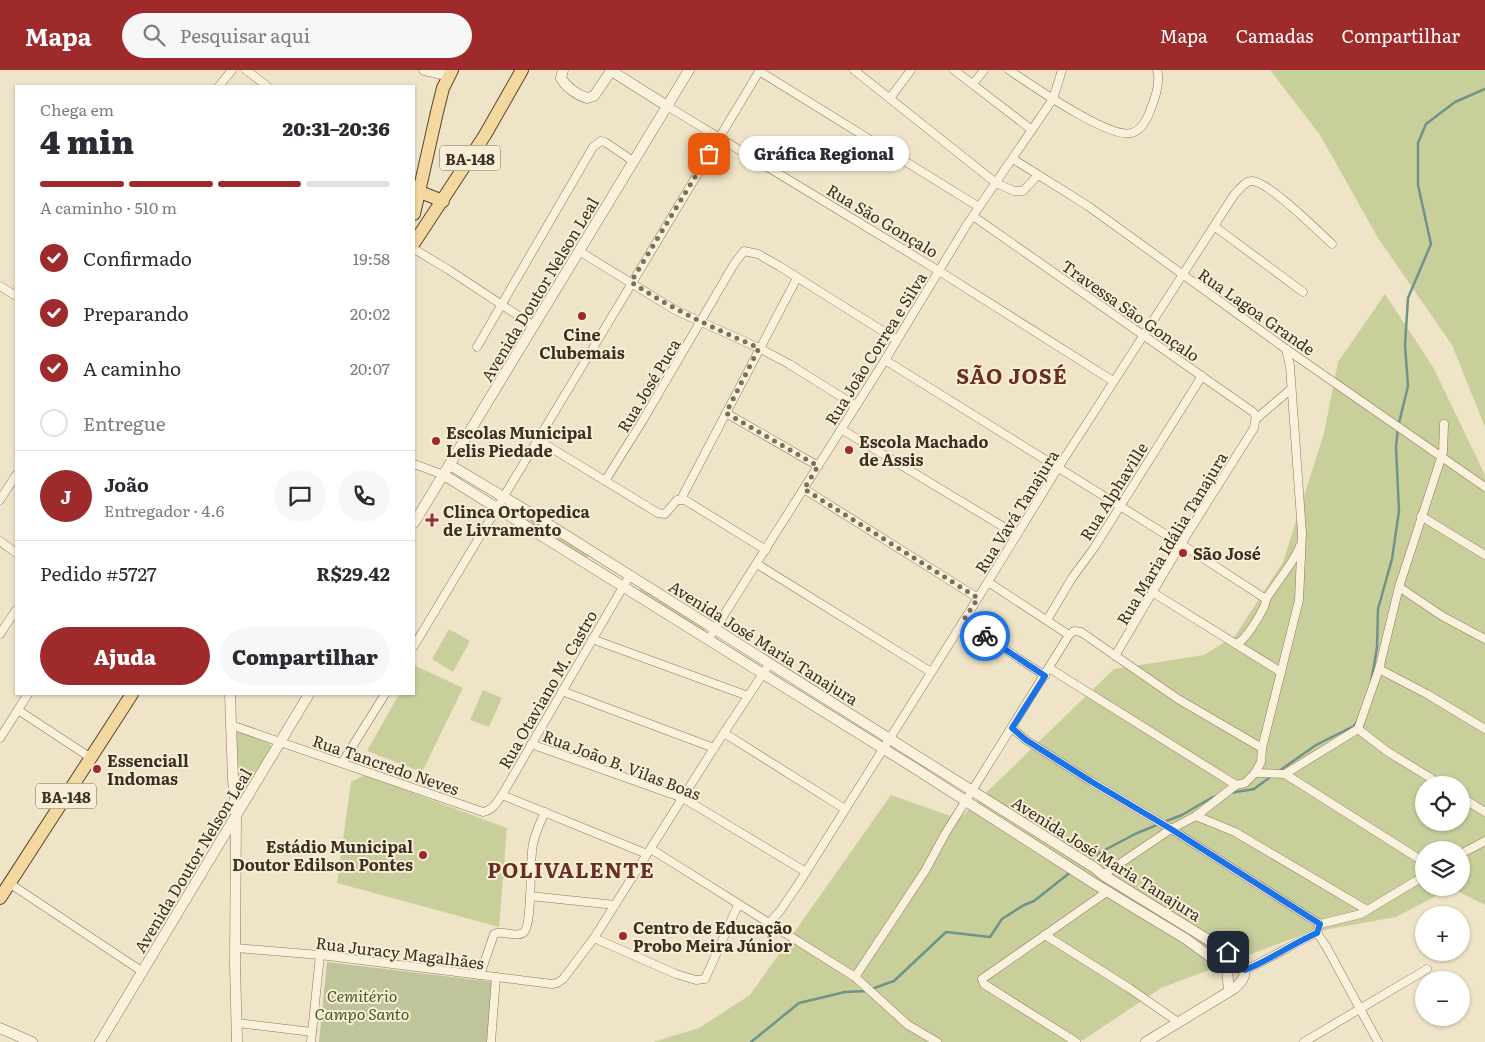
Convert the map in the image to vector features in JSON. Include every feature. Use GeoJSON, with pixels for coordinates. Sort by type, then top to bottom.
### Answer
{"type":"FeatureCollection","features":[{"type":"Feature","properties":{"kind":"main road","name":"BA-148"},"geometry":{"type":"LineString","coordinates":[[415,242],[485,136],[522,70]]}},
{"type":"Feature","properties":{"kind":"main road","name":"Ba-148"},"geometry":{"type":"LineString","coordinates":[[415,210],[443,88],[451,73]]}},
{"type":"Feature","properties":{"kind":"main road"},"geometry":{"type":"LineString","coordinates":[[420,192],[442,201]]}},
{"type":"Feature","properties":{"kind":"main road","name":"BA-148"},"geometry":{"type":"LineString","coordinates":[[0,898],[131,695]]}},
{"type":"Feature","properties":{"kind":"street"},"geometry":{"type":"LineString","coordinates":[[220,85],[232,70]]}},
{"type":"Feature","properties":{"kind":"street"},"geometry":{"type":"LineString","coordinates":[[246,70],[266,85]]}},
{"type":"Feature","properties":{"kind":"street"},"geometry":{"type":"LineString","coordinates":[[424,70],[451,73]]}},
{"type":"Feature","properties":{"kind":"street"},"geometry":{"type":"LineString","coordinates":[[563,70],[560,78],[563,82],[569,88],[587,98],[594,96],[610,70]]}},
{"type":"Feature","properties":{"kind":"street","name":"Rua São Gonçalo"},"geometry":{"type":"LineString","coordinates":[[610,70],[939,271],[1113,381]]}},
{"type":"Feature","properties":{"kind":"street","name":"Avenida Doutor Nelson Leal"},"geometry":{"type":"LineString","coordinates":[[415,521],[689,70]]}},
{"type":"Feature","properties":{"kind":"street"},"geometry":{"type":"LineString","coordinates":[[415,644],[759,70],[979,208]]}},
{"type":"Feature","properties":{"kind":"street"},"geometry":{"type":"LineString","coordinates":[[854,70],[996,183],[1014,191],[1023,191],[1038,175]]}},
{"type":"Feature","properties":{"kind":"street"},"geometry":{"type":"LineString","coordinates":[[890,98],[911,70]]}},
{"type":"Feature","properties":{"kind":"street"},"geometry":{"type":"LineString","coordinates":[[954,70],[1032,130]]}},
{"type":"Feature","properties":{"kind":"street"},"geometry":{"type":"LineString","coordinates":[[973,84],[984,70]]}},
{"type":"Feature","properties":{"kind":"street"},"geometry":{"type":"LineString","coordinates":[[1009,70],[1053,99],[1096,122],[1120,133],[1129,134],[1141,126],[1152,108],[1158,79],[1157,70]]}},
{"type":"Feature","properties":{"kind":"street","name":"Rua João Correa e Silva"},"geometry":{"type":"LineString","coordinates":[[708,640],[898,340],[973,216],[1053,99],[1062,70]]}},
{"type":"Feature","properties":{"kind":"street"},"geometry":{"type":"LineString","coordinates":[[477,347],[593,147],[601,141],[605,142],[633,161]]}},
{"type":"Feature","properties":{"kind":"street","name":"Rua Lagoa Grande"},"geometry":{"type":"LineString","coordinates":[[1013,159],[1088,206],[1286,349],[1485,487]]}},
{"type":"Feature","properties":{"kind":"street","name":"Rua Vavá Tanajura"},"geometry":{"type":"LineString","coordinates":[[770,922],[780,911],[806,872],[1113,381],[1234,195],[1250,181],[1259,183],[1288,204],[1332,244]]}},
{"type":"Feature","properties":{"kind":"street","name":"Travessa São Gonçalo"},"geometry":{"type":"LineString","coordinates":[[973,216],[1253,412],[1256,419]]}},
{"type":"Feature","properties":{"kind":"street"},"geometry":{"type":"LineString","coordinates":[[1214,226],[1303,292]]}},
{"type":"Feature","properties":{"kind":"street"},"geometry":{"type":"LineString","coordinates":[[415,250],[436,261],[534,326]]}},
{"type":"Feature","properties":{"kind":"street"},"geometry":{"type":"LineString","coordinates":[[579,251],[656,299],[700,322],[759,348],[856,406]]}},
{"type":"Feature","properties":{"kind":"street","name":"Rua José Puca"},"geometry":{"type":"LineString","coordinates":[[605,481],[644,420],[734,264],[744,251],[758,254],[797,278]]}},
{"type":"Feature","properties":{"kind":"street"},"geometry":{"type":"LineString","coordinates":[[538,440],[662,514],[668,512],[677,500],[681,499],[797,278],[898,340]]}},
{"type":"Feature","properties":{"kind":"street"},"geometry":{"type":"LineString","coordinates":[[0,286],[15,295]]}},
{"type":"Feature","properties":{"kind":"street"},"geometry":{"type":"LineString","coordinates":[[1103,875],[1171,829],[1196,816],[1236,786],[1245,783],[1255,773],[1261,762],[1262,748],[1299,600],[1302,532],[1286,349]]}},
{"type":"Feature","properties":{"kind":"street"},"geometry":{"type":"LineString","coordinates":[[885,360],[1266,598]]}},
{"type":"Feature","properties":{"kind":"street","name":"Rua Alphaville"},"geometry":{"type":"LineString","coordinates":[[1048,620],[1072,578],[1098,541],[1202,376]]}},
{"type":"Feature","properties":{"kind":"street"},"geometry":{"type":"LineString","coordinates":[[1256,419],[1291,389]]}},
{"type":"Feature","properties":{"kind":"street"},"geometry":{"type":"LineString","coordinates":[[726,413],[818,466]]}},
{"type":"Feature","properties":{"kind":"street","name":"Rua Maria Idália Tanajura"},"geometry":{"type":"LineString","coordinates":[[1115,656],[1181,544],[1250,434],[1256,419]]}},
{"type":"Feature","properties":{"kind":"street"},"geometry":{"type":"LineString","coordinates":[[1285,774],[1358,729],[1379,669],[1399,587],[1441,457],[1444,424]]}},
{"type":"Feature","properties":{"kind":"street"},"geometry":{"type":"LineString","coordinates":[[841,428],[1016,535]]}},
{"type":"Feature","properties":{"kind":"street"},"geometry":{"type":"LineString","coordinates":[[415,464],[444,475]]}},
{"type":"Feature","properties":{"kind":"street","name":"Avenida José Maria Tanajura"},"geometry":{"type":"LineString","coordinates":[[450,465],[630,575],[1095,868],[1103,875],[1192,929],[1240,961],[1245,970]]}},
{"type":"Feature","properties":{"kind":"street","name":"Avenida José Maria Tanajura"},"geometry":{"type":"LineString","coordinates":[[444,475],[884,748],[1108,892],[1186,939],[1227,968],[1229,991]]}},
{"type":"Feature","properties":{"kind":"street"},"geometry":{"type":"LineString","coordinates":[[0,500],[15,477]]}},
{"type":"Feature","properties":{"kind":"street"},"geometry":{"type":"LineString","coordinates":[[804,489],[978,598]]}},
{"type":"Feature","properties":{"kind":"street"},"geometry":{"type":"LineString","coordinates":[[681,499],[690,502],[766,550]]}},
{"type":"Feature","properties":{"kind":"street"},"geometry":{"type":"LineString","coordinates":[[1421,516],[1485,555]]}},
{"type":"Feature","properties":{"kind":"street"},"geometry":{"type":"LineString","coordinates":[[0,541],[15,552]]}},
{"type":"Feature","properties":{"kind":"street"},"geometry":{"type":"LineString","coordinates":[[1236,644],[1242,641],[1258,617],[1266,598],[1296,555],[1301,542]]}},
{"type":"Feature","properties":{"kind":"street"},"geometry":{"type":"LineString","coordinates":[[757,564],[931,672]]}},
{"type":"Feature","properties":{"kind":"street","name":"Rua Otaviano M. Castro"},"geometry":{"type":"LineString","coordinates":[[483,812],[491,809],[502,794],[630,575]]}},
{"type":"Feature","properties":{"kind":"street"},"geometry":{"type":"LineString","coordinates":[[988,582],[1069,635]]}},
{"type":"Feature","properties":{"kind":"street"},"geometry":{"type":"LineString","coordinates":[[1399,587],[1442,616],[1485,639]]}},
{"type":"Feature","properties":{"kind":"street"},"geometry":{"type":"LineString","coordinates":[[1152,592],[1281,672]]}},
{"type":"Feature","properties":{"kind":"street"},"geometry":{"type":"LineString","coordinates":[[0,634],[15,612]]}},
{"type":"Feature","properties":{"kind":"street"},"geometry":{"type":"LineString","coordinates":[[963,621],[1045,676]]}},
{"type":"Feature","properties":{"kind":"street"},"geometry":{"type":"LineString","coordinates":[[855,977],[924,871],[1069,635],[1076,630],[1178,699],[1262,748]]}},
{"type":"Feature","properties":{"kind":"street"},"geometry":{"type":"LineString","coordinates":[[592,639],[748,696]]}},
{"type":"Feature","properties":{"kind":"street"},"geometry":{"type":"LineString","coordinates":[[738,905],[705,979],[696,980],[676,974],[594,938],[770,663]]}},
{"type":"Feature","properties":{"kind":"street"},"geometry":{"type":"LineString","coordinates":[[1049,668],[1236,786]]}},
{"type":"Feature","properties":{"kind":"street"},"geometry":{"type":"LineString","coordinates":[[1379,669],[1427,694],[1485,729]]}},
{"type":"Feature","properties":{"kind":"street"},"geometry":{"type":"LineString","coordinates":[[562,691],[714,748]]}},
{"type":"Feature","properties":{"kind":"street"},"geometry":{"type":"LineString","coordinates":[[0,738],[27,695]]}},
{"type":"Feature","properties":{"kind":"street"},"geometry":{"type":"LineString","coordinates":[[230,695],[236,815],[237,1042]]}},
{"type":"Feature","properties":{"kind":"street","name":"Avenida Doutor Nelson Leal"},"geometry":{"type":"LineString","coordinates":[[100,1042],[144,972],[308,695]]}},
{"type":"Feature","properties":{"kind":"street"},"geometry":{"type":"LineString","coordinates":[[342,763],[384,695]]}},
{"type":"Feature","properties":{"kind":"street"},"geometry":{"type":"LineString","coordinates":[[838,720],[844,709]]}},
{"type":"Feature","properties":{"kind":"street"},"geometry":{"type":"LineString","coordinates":[[18,710],[92,758]]}},
{"type":"Feature","properties":{"kind":"street","name":"Rua Tancredo Neves"},"geometry":{"type":"LineString","coordinates":[[231,725],[483,812]]}},
{"type":"Feature","properties":{"kind":"street"},"geometry":{"type":"LineString","coordinates":[[1012,728],[1026,740],[1320,924],[1361,914],[1415,881]]}},
{"type":"Feature","properties":{"kind":"street"},"geometry":{"type":"LineString","coordinates":[[1358,729],[1388,752],[1427,776]]}},
{"type":"Feature","properties":{"kind":"street"},"geometry":{"type":"LineString","coordinates":[[724,733],[845,809]]}},
{"type":"Feature","properties":{"kind":"street","name":"Rua João B. Vilas Boas"},"geometry":{"type":"LineString","coordinates":[[531,744],[683,798],[806,872]]}},
{"type":"Feature","properties":{"kind":"street"},"geometry":{"type":"LineString","coordinates":[[1255,773],[1285,774],[1415,856]]}},
{"type":"Feature","properties":{"kind":"street"},"geometry":{"type":"LineString","coordinates":[[502,794],[649,852],[770,922],[855,977],[908,1025],[937,1042]]}},
{"type":"Feature","properties":{"kind":"street"},"geometry":{"type":"LineString","coordinates":[[984,813],[991,803]]}},
{"type":"Feature","properties":{"kind":"street"},"geometry":{"type":"LineString","coordinates":[[1470,803],[1485,812]]}},
{"type":"Feature","properties":{"kind":"street"},"geometry":{"type":"LineString","coordinates":[[480,975],[494,934],[498,932],[518,935],[524,931],[530,896],[532,845],[545,812]]}},
{"type":"Feature","properties":{"kind":"street"},"geometry":{"type":"LineString","coordinates":[[1196,816],[1235,832],[1367,910]]}},
{"type":"Feature","properties":{"kind":"street"},"geometry":{"type":"LineString","coordinates":[[1470,849],[1485,841]]}},
{"type":"Feature","properties":{"kind":"street"},"geometry":{"type":"LineString","coordinates":[[10,883],[144,972]]}},
{"type":"Feature","properties":{"kind":"street"},"geometry":{"type":"LineString","coordinates":[[1076,1042],[984,984],[982,978],[1108,892]]}},
{"type":"Feature","properties":{"kind":"street"},"geometry":{"type":"LineString","coordinates":[[530,896],[615,905]]}},
{"type":"Feature","properties":{"kind":"street"},"geometry":{"type":"LineString","coordinates":[[1146,1042],[1238,985],[1244,976],[1245,970],[1270,959],[1317,933],[1320,924]]}},
{"type":"Feature","properties":{"kind":"street"},"geometry":{"type":"LineString","coordinates":[[1186,939],[1192,929]]}},
{"type":"Feature","properties":{"kind":"street"},"geometry":{"type":"LineString","coordinates":[[1317,933],[1361,1008],[1378,1042]]}},
{"type":"Feature","properties":{"kind":"street"},"geometry":{"type":"LineString","coordinates":[[1045,935],[1129,988],[1178,1022]]}},
{"type":"Feature","properties":{"kind":"street","name":"Rua Juracy Magalhães"},"geometry":{"type":"LineString","coordinates":[[236,948],[320,955],[552,984],[560,982],[571,971],[594,938]]}},
{"type":"Feature","properties":{"kind":"street"},"geometry":{"type":"LineString","coordinates":[[311,1042],[320,955]]}},
{"type":"Feature","properties":{"kind":"street"},"geometry":{"type":"LineString","coordinates":[[1304,1042],[1428,969]]}},
{"type":"Feature","properties":{"kind":"street"},"geometry":{"type":"LineString","coordinates":[[491,1042],[496,977]]}},
{"type":"Feature","properties":{"kind":"street"},"geometry":{"type":"LineString","coordinates":[[237,1023],[312,1032]]}},
{"type":"Feature","properties":{"kind":"street"},"geometry":{"type":"LineString","coordinates":[[0,1028],[32,1042]]}},
{"type":"Feature","properties":{"kind":"green space"},"geometry":{"type":"Polygon","coordinates":[[[1270,70],[1485,70],[1485,427],[1452,345],[1378,238],[1320,135],[1270,70]]]}},
{"type":"Feature","properties":{"kind":"green space"},"geometry":{"type":"Polygon","coordinates":[[[1385,294],[1433,367],[1485,475],[1485,905],[1467,896],[1470,896],[1470,841],[1415,841],[1415,896],[1436,896],[1396,917],[1307,933],[1161,988],[1080,1042],[653,1042],[699,1028],[750,995],[891,795],[959,819],[1114,669],[1204,655],[1235,636],[1283,562],[1324,433],[1338,362],[1385,294]]]}},
{"type":"Feature","properties":{"kind":"green space"},"geometry":{"type":"Polygon","coordinates":[[[506,504],[589,555],[586,558],[504,508],[506,504]]]}},
{"type":"Feature","properties":{"kind":"green space"},"geometry":{"type":"Polygon","coordinates":[[[641,588],[706,628],[701,632],[637,592],[641,588]]]}},
{"type":"Feature","properties":{"kind":"green space"},"geometry":{"type":"Polygon","coordinates":[[[449,629],[470,641],[453,672],[432,659],[449,629]]]}},
{"type":"Feature","properties":{"kind":"green space"},"geometry":{"type":"Polygon","coordinates":[[[415,665],[463,688],[422,772],[367,751],[398,695],[415,695],[415,665]]]}},
{"type":"Feature","properties":{"kind":"green space"},"geometry":{"type":"Polygon","coordinates":[[[483,690],[502,698],[489,727],[470,720],[483,690]]]}},
{"type":"Feature","properties":{"kind":"green space"},"geometry":{"type":"Polygon","coordinates":[[[238,731],[269,740],[271,747],[256,777],[242,790],[238,787],[238,731]]]}},
{"type":"Feature","properties":{"kind":"green space","name":"Estádio Municipal Doutor Edilson Pontes"},"geometry":{"type":"Polygon","coordinates":[[[365,775],[507,828],[499,927],[337,883],[351,782],[365,775]]]}},
{"type":"Feature","properties":{"kind":"green space","name":"Cemitério Campo Santo"},"geometry":{"type":"Polygon","coordinates":[[[327,962],[494,982],[488,1042],[319,1042],[327,962]]]}},
{"type":"Feature","properties":{"kind":"waterway"},"geometry":{"type":"LineString","coordinates":[[1371,683],[1377,647],[1378,609],[1392,559],[1399,511],[1396,447],[1398,427],[1408,386],[1405,345],[1408,298],[1431,244],[1418,185],[1418,143],[1426,124],[1455,102],[1485,89]]}},
{"type":"Feature","properties":{"kind":"waterway"},"geometry":{"type":"LineString","coordinates":[[1279,771],[1316,745],[1354,726],[1358,720]]}},
{"type":"Feature","properties":{"kind":"waterway"},"geometry":{"type":"LineString","coordinates":[[1230,793],[1254,789],[1273,775]]}},
{"type":"Feature","properties":{"kind":"waterway"},"geometry":{"type":"LineString","coordinates":[[1164,822],[1182,815],[1218,796]]}},
{"type":"Feature","properties":{"kind":"waterway"},"geometry":{"type":"LineString","coordinates":[[1088,859],[1135,834],[1159,824]]}},
{"type":"Feature","properties":{"kind":"waterway"},"geometry":{"type":"LineString","coordinates":[[751,1042],[799,1003],[845,992],[866,991],[894,981],[946,932],[990,937],[1002,919],[1034,901],[1072,871]]}},
{"type":"Feature","properties":{"kind":"way so far"},"geometry":{"type":"LineString","coordinates":[[709,154],[631,282],[676,310],[759,348],[726,413],[818,466],[804,489],[978,598],[963,621],[985,636]]}},
{"type":"Feature","properties":{"kind":"place","name":"Gráfica Regional"},"geometry":{"type":"Point","coordinates":[709,154]}},
{"type":"Feature","properties":{"kind":"place","name":"Cine Clubemais"},"geometry":{"type":"Point","coordinates":[582,316]}},
{"type":"Feature","properties":{"kind":"place","name":"Escolas Municipal Lelis Piedade"},"geometry":{"type":"Point","coordinates":[436,441]}},
{"type":"Feature","properties":{"kind":"place","name":"Escola Machado de Assis"},"geometry":{"type":"Point","coordinates":[849,450]}},
{"type":"Feature","properties":{"kind":"place","name":"Clinca Ortopedica de Livramento"},"geometry":{"type":"Point","coordinates":[432,520]}},
{"type":"Feature","properties":{"kind":"place","name":"São José"},"geometry":{"type":"Point","coordinates":[1183,553]}},
{"type":"Feature","properties":{"kind":"place","name":"Essenciall Indomas"},"geometry":{"type":"Point","coordinates":[97,769]}},
{"type":"Feature","properties":{"kind":"place","name":"Estádio Municipal Doutor Edilson Pontes"},"geometry":{"type":"Point","coordinates":[423,855]}},
{"type":"Feature","properties":{"kind":"place","name":"Centro de Educação Probo Meira Júnior"},"geometry":{"type":"Point","coordinates":[623,936]}},
{"type":"Feature","properties":{"kind":"district","name":"SÃO JOSÉ"},"geometry":{"type":"Point","coordinates":[1012,374]}},
{"type":"Feature","properties":{"kind":"district","name":"POLIVALENTE"},"geometry":{"type":"Point","coordinates":[571,868]}},
{"type":"Feature","properties":{"kind":"route"},"geometry":{"type":"LineString","coordinates":[[985,636],[1045,676],[1012,728],[1026,740],[1056,757],[1092,782],[1171,829],[1320,924],[1317,933],[1270,959],[1245,970],[1243,964],[1228,952]]}}]}
